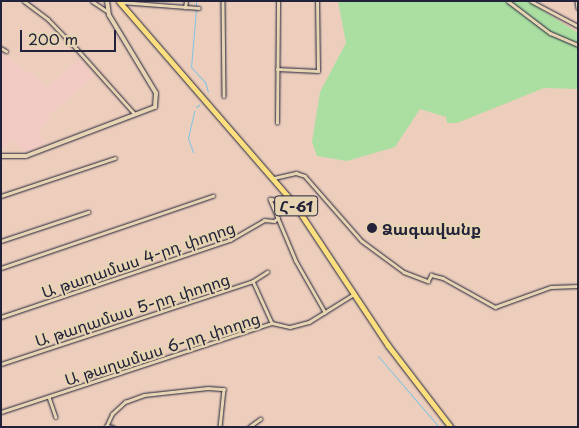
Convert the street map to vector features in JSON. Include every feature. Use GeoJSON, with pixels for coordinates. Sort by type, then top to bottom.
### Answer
{"type":"FeatureCollection","features":[{"type":"Feature","properties":{"kind":"main road","name":"Հ-61"},"geometry":{"type":"LineString","coordinates":[[120,2],[274,178],[294,204],[388,346],[451,427]]}},
{"type":"Feature","properties":{"kind":"street"},"geometry":{"type":"LineString","coordinates":[[24,1],[71,43],[136,115]]}},
{"type":"Feature","properties":{"kind":"street"},"geometry":{"type":"LineString","coordinates":[[1,156],[26,156],[155,107],[158,98],[107,10],[92,1]]}},
{"type":"Feature","properties":{"kind":"street"},"geometry":{"type":"LineString","coordinates":[[107,1],[107,10]]}},
{"type":"Feature","properties":{"kind":"street"},"geometry":{"type":"LineString","coordinates":[[185,8],[186,1]]}},
{"type":"Feature","properties":{"kind":"street"},"geometry":{"type":"LineString","coordinates":[[223,1],[224,96]]}},
{"type":"Feature","properties":{"kind":"street"},"geometry":{"type":"LineString","coordinates":[[277,124],[278,1]]}},
{"type":"Feature","properties":{"kind":"street"},"geometry":{"type":"LineString","coordinates":[[277,69],[318,71],[317,1]]}},
{"type":"Feature","properties":{"kind":"street"},"geometry":{"type":"LineString","coordinates":[[508,1],[550,33],[578,45]]}},
{"type":"Feature","properties":{"kind":"street"},"geometry":{"type":"LineString","coordinates":[[531,1],[578,26]]}},
{"type":"Feature","properties":{"kind":"street"},"geometry":{"type":"LineString","coordinates":[[577,1],[578,8]]}},
{"type":"Feature","properties":{"kind":"street"},"geometry":{"type":"LineString","coordinates":[[120,2],[199,8]]}},
{"type":"Feature","properties":{"kind":"street"},"geometry":{"type":"LineString","coordinates":[[1,48],[6,51]]}},
{"type":"Feature","properties":{"kind":"street"},"geometry":{"type":"LineString","coordinates":[[1,196],[115,158]]}},
{"type":"Feature","properties":{"kind":"street"},"geometry":{"type":"LineString","coordinates":[[274,178],[296,173],[305,176],[362,241],[404,272],[428,281],[431,275],[443,278],[495,307],[551,287],[578,286]]}},
{"type":"Feature","properties":{"kind":"street"},"geometry":{"type":"LineString","coordinates":[[1,268],[213,196]]}},
{"type":"Feature","properties":{"kind":"street"},"geometry":{"type":"LineString","coordinates":[[294,204],[270,198],[296,261],[325,312]]}},
{"type":"Feature","properties":{"kind":"street"},"geometry":{"type":"LineString","coordinates":[[1,241],[88,212]]}},
{"type":"Feature","properties":{"kind":"street","name":"Ա թաղամաս 4-րդ փողոց"},"geometry":{"type":"LineString","coordinates":[[1,318],[230,240],[264,220],[274,221],[278,218]]}},
{"type":"Feature","properties":{"kind":"street","name":"Ա թաղամաս 5-րդ փողոց"},"geometry":{"type":"LineString","coordinates":[[1,364],[253,282],[268,272]]}},
{"type":"Feature","properties":{"kind":"street"},"geometry":{"type":"LineString","coordinates":[[253,282],[272,323]]}},
{"type":"Feature","properties":{"kind":"street","name":"Ա թաղամաս 6-րդ փողոց"},"geometry":{"type":"LineString","coordinates":[[1,412],[272,323],[290,327],[309,322],[354,294]]}},
{"type":"Feature","properties":{"kind":"street"},"geometry":{"type":"LineString","coordinates":[[113,427],[106,426],[112,414],[125,402],[144,395],[224,389],[220,427]]}},
{"type":"Feature","properties":{"kind":"street"},"geometry":{"type":"LineString","coordinates":[[49,397],[56,417]]}},
{"type":"Feature","properties":{"kind":"street"},"geometry":{"type":"LineString","coordinates":[[249,427],[260,419]]}},
{"type":"Feature","properties":{"kind":"shaded area"},"geometry":{"type":"Polygon","coordinates":[[[1,52],[27,72],[29,70],[46,89],[80,59],[94,76],[48,116],[50,119],[38,131],[46,144],[25,152],[11,139],[1,151],[1,52]]]}},
{"type":"Feature","properties":{"kind":"green space"},"geometry":{"type":"Polygon","coordinates":[[[338,1],[528,1],[578,33],[578,89],[544,88],[457,123],[447,123],[446,117],[420,109],[395,147],[347,161],[317,156],[312,142],[320,92],[346,43],[338,1]]]}},
{"type":"Feature","properties":{"kind":"waterway"},"geometry":{"type":"LineString","coordinates":[[196,1],[196,8]]}},
{"type":"Feature","properties":{"kind":"waterway"},"geometry":{"type":"LineString","coordinates":[[196,9],[191,67],[205,82],[208,92]]}},
{"type":"Feature","properties":{"kind":"waterway"},"geometry":{"type":"LineString","coordinates":[[193,152],[188,138],[194,111]]}},
{"type":"Feature","properties":{"kind":"waterway"},"geometry":{"type":"LineString","coordinates":[[378,356],[439,427]]}},
{"type":"Feature","properties":{"kind":"place","name":"Ձագավանք"},"geometry":{"type":"Point","coordinates":[372,228]}}]}
